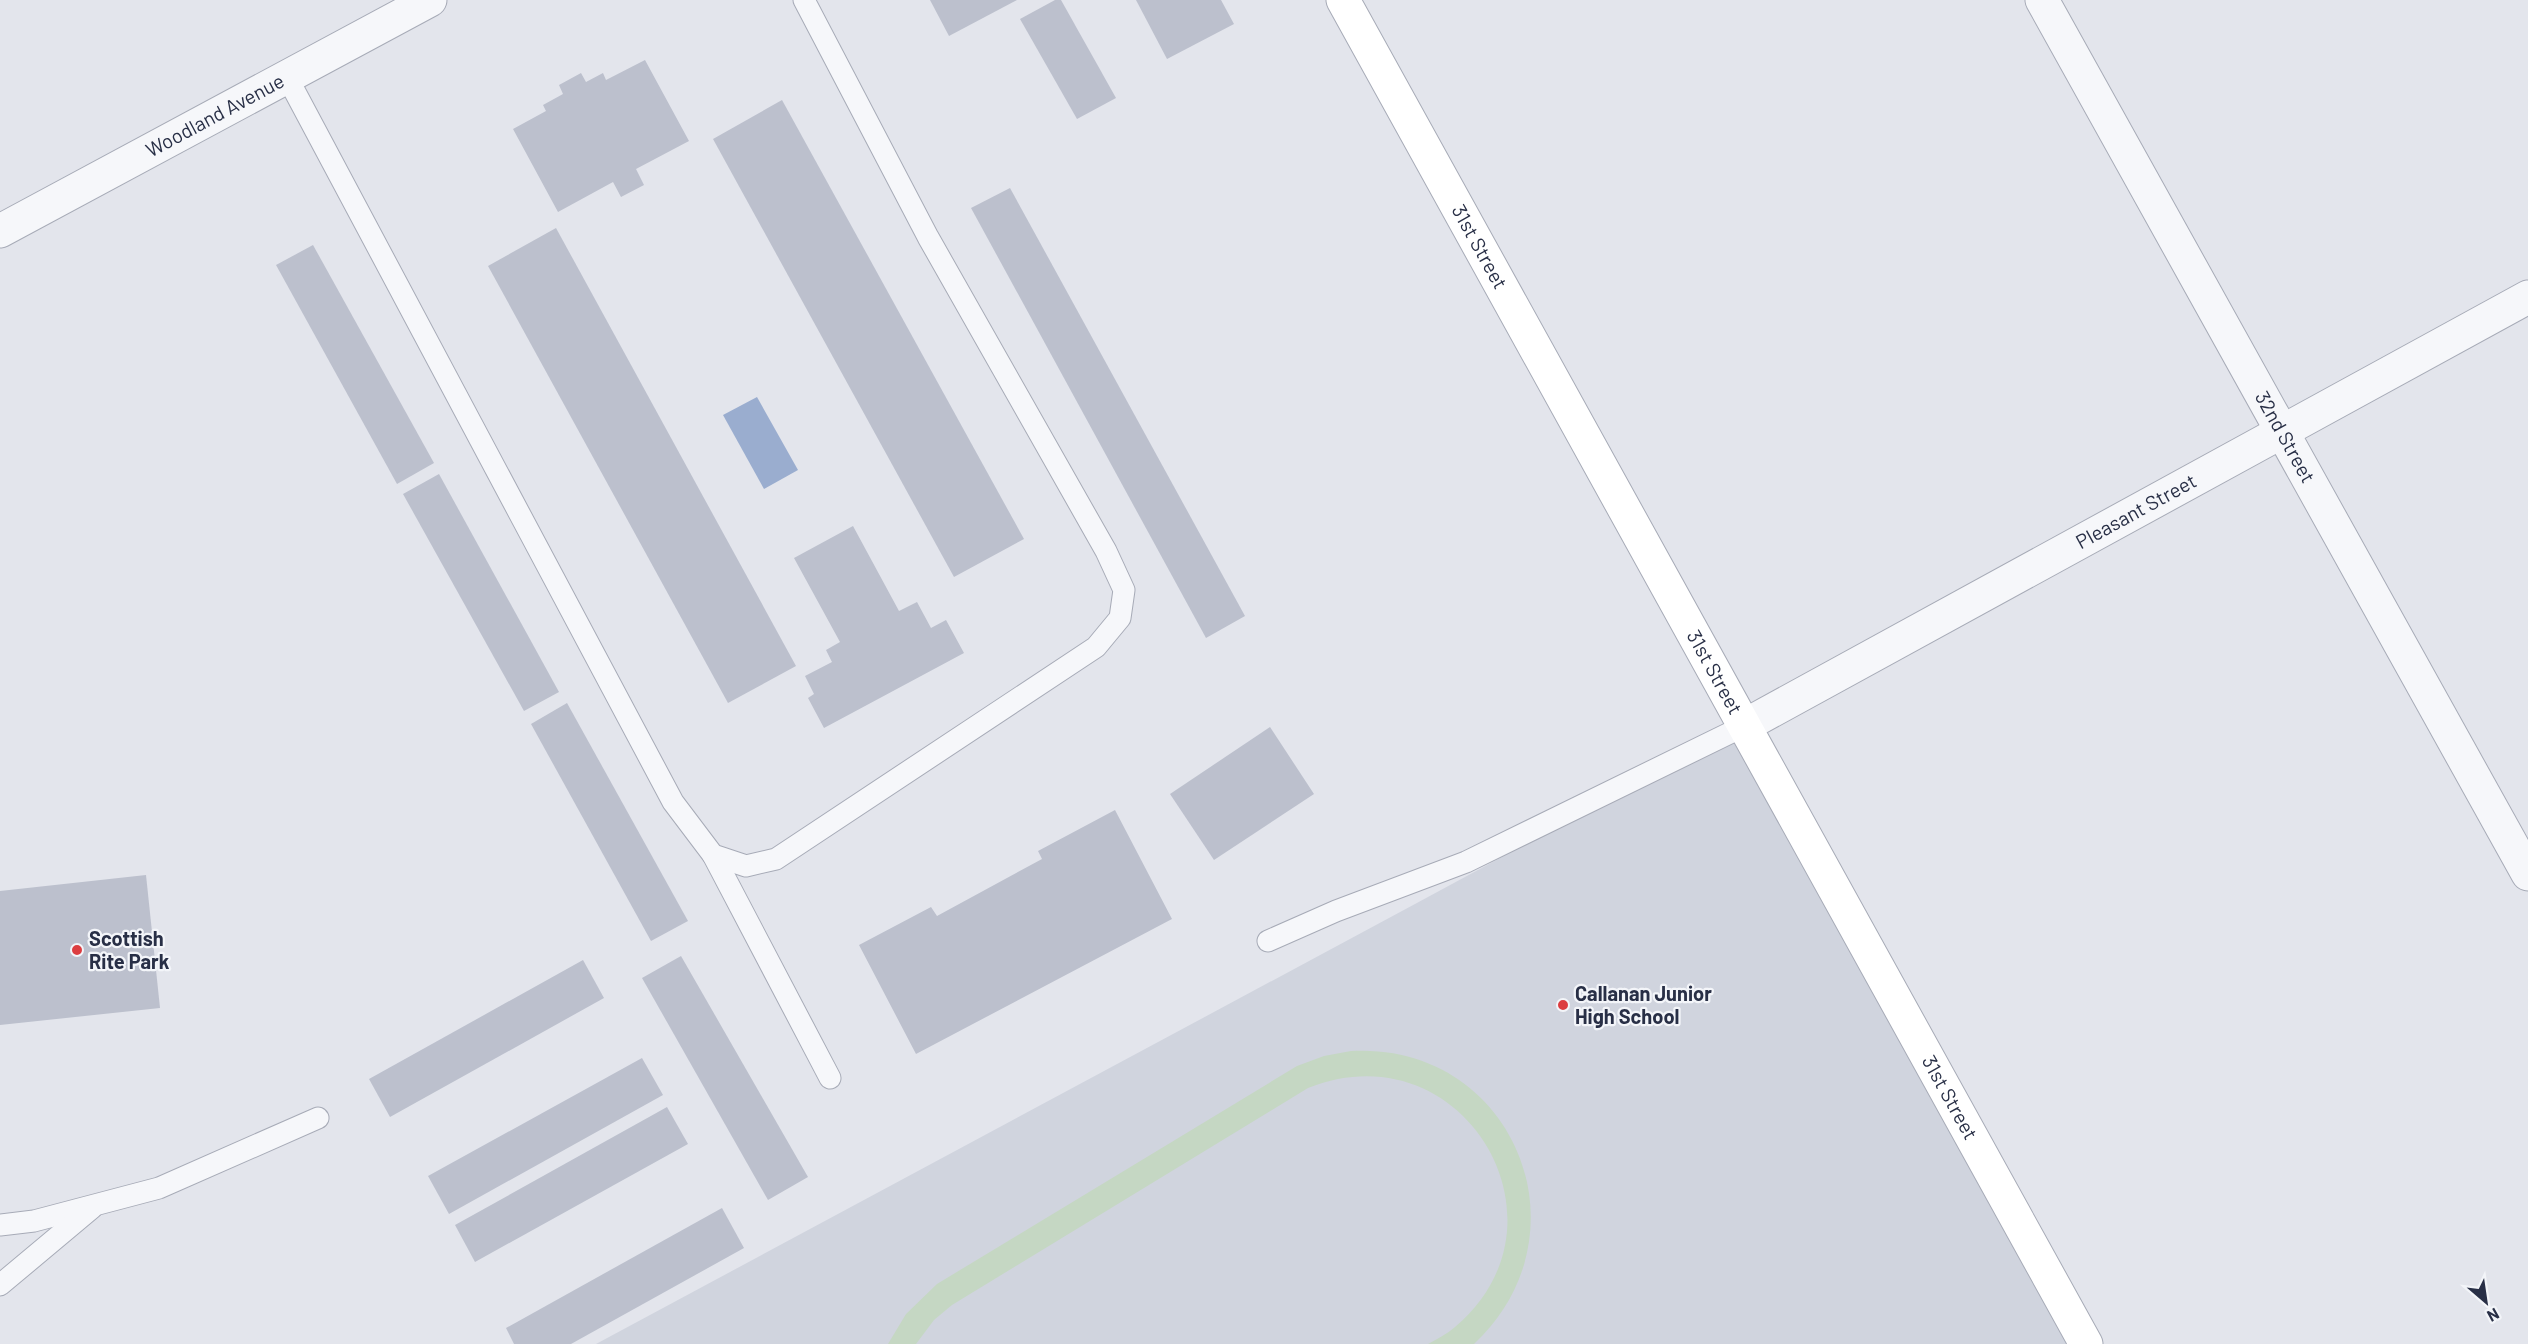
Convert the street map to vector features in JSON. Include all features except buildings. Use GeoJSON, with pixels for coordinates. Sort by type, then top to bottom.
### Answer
{"type":"FeatureCollection","features":[{"type":"Feature","properties":{"kind":"main road","name":"31st Street"},"geometry":{"type":"LineString","coordinates":[[1343,0],[2086,1344]]}},
{"type":"Feature","properties":{"kind":"street","name":"Woodland Avenue"},"geometry":{"type":"LineString","coordinates":[[0,231],[430,0]]}},
{"type":"Feature","properties":{"kind":"street","name":"32nd Street"},"geometry":{"type":"LineString","coordinates":[[2042,0],[2528,874]]}},
{"type":"Feature","properties":{"kind":"street","name":"Pleasant Street"},"geometry":{"type":"LineString","coordinates":[[1744,726],[2528,297]]}},
{"type":"Feature","properties":{"kind":"lane"},"geometry":{"type":"LineString","coordinates":[[713,855],[746,866],[776,859],[1096,647],[1120,618],[1124,590],[1107,551],[928,237],[804,0]]}},
{"type":"Feature","properties":{"kind":"lane"},"geometry":{"type":"LineString","coordinates":[[287,77],[673,802],[713,855],[830,1078]]}},
{"type":"Feature","properties":{"kind":"lane"},"geometry":{"type":"LineString","coordinates":[[1268,942],[1336,911],[1467,862],[1744,726]]}},
{"type":"Feature","properties":{"kind":"lane"},"geometry":{"type":"LineString","coordinates":[[0,1225],[34,1221],[159,1188],[318,1118]]}},
{"type":"Feature","properties":{"kind":"lane"},"geometry":{"type":"LineString","coordinates":[[0,1284],[97,1204]]}},
{"type":"Feature","properties":{"kind":"shaded area","name":"Callanan Junior High School"},"geometry":{"type":"Polygon","coordinates":[[[1744,726],[2086,1344],[596,1344],[1415,904],[1744,726]]]}},
{"type":"Feature","properties":{"kind":"green space"},"geometry":{"type":"Polygon","coordinates":[[[1351,1051],[1408,1056],[1456,1078],[1493,1111],[1518,1153],[1530,1201],[1527,1251],[1509,1299],[1474,1344],[1428,1344],[1455,1327],[1491,1284],[1506,1237],[1504,1189],[1486,1145],[1455,1109],[1414,1084],[1364,1076],[1308,1088],[952,1305],[934,1320],[916,1344],[888,1344],[906,1314],[937,1284],[1297,1066],[1324,1056],[1351,1051]]]}},
{"type":"Feature","properties":{"kind":"water"},"geometry":{"type":"Polygon","coordinates":[[[757,397],[798,470],[764,489],[723,415],[757,397]]]}},
{"type":"Feature","properties":{"kind":"place","name":"Scottish Rite Park"},"geometry":{"type":"Point","coordinates":[77,950]}},
{"type":"Feature","properties":{"kind":"place","name":"Callanan Junior High School"},"geometry":{"type":"Point","coordinates":[1563,1005]}}]}
